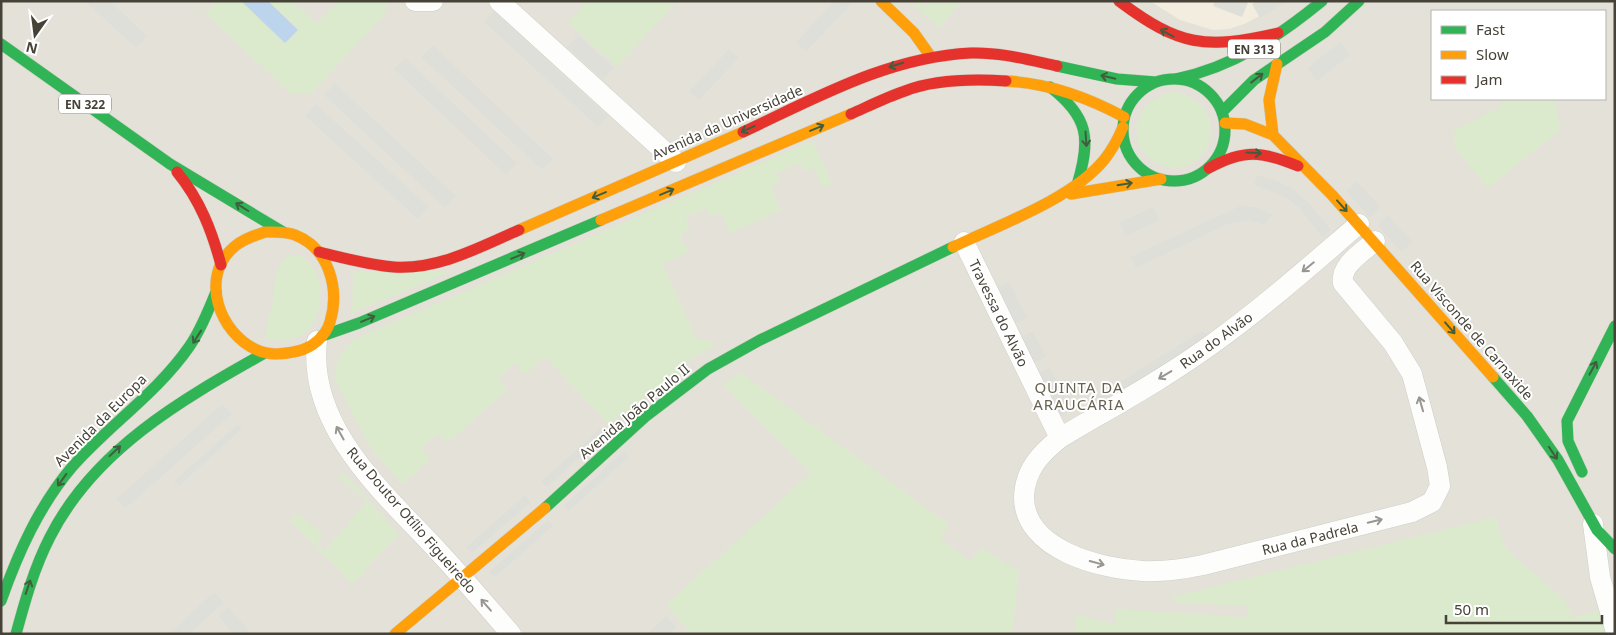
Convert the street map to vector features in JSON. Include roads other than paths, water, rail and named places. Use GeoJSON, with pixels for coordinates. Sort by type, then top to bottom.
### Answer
{"type":"FeatureCollection","features":[{"type":"Feature","properties":{"kind":"main road"},"geometry":{"type":"LineString","coordinates":[[881,1],[914,33],[931,57]]}},
{"type":"Feature","properties":{"kind":"main road"},"geometry":{"type":"LineString","coordinates":[[1119,1],[1161,30],[1180,40],[1197,44],[1228,44],[1282,32]]}},
{"type":"Feature","properties":{"kind":"main road","name":"EN 313"},"geometry":{"type":"LineString","coordinates":[[1123,122],[1136,96],[1156,82],[1202,75],[1217,69],[1282,32],[1322,1]]}},
{"type":"Feature","properties":{"kind":"main road"},"geometry":{"type":"LineString","coordinates":[[1209,168],[1221,152],[1224,141],[1224,117],[1245,88],[1325,32],[1359,1]]}},
{"type":"Feature","properties":{"kind":"main road","name":"EN 322"},"geometry":{"type":"LineString","coordinates":[[2,46],[170,164],[283,232],[302,239],[319,252],[335,286],[332,314],[320,339],[293,353],[281,356],[262,354],[237,340],[226,326],[216,292],[221,265],[214,237],[198,200],[170,164]]}},
{"type":"Feature","properties":{"kind":"main road","name":"Avenida da Universidade"},"geometry":{"type":"LineString","coordinates":[[319,252],[369,264],[396,267],[454,258],[676,162],[872,73],[904,62],[972,53],[1011,56],[1116,79],[1156,82]]}},
{"type":"Feature","properties":{"kind":"main road"},"geometry":{"type":"LineString","coordinates":[[1273,135],[1269,118],[1269,102],[1277,64]]}},
{"type":"Feature","properties":{"kind":"main road"},"geometry":{"type":"LineString","coordinates":[[320,339],[907,90],[933,83],[966,79],[995,80],[1050,87],[1091,100],[1123,122],[1129,156],[1144,171],[1161,180]]}},
{"type":"Feature","properties":{"kind":"main road","name":"EN 313"},"geometry":{"type":"LineString","coordinates":[[1176,79],[1187,80],[1204,89],[1218,104],[1224,117]]}},
{"type":"Feature","properties":{"kind":"main road"},"geometry":{"type":"LineString","coordinates":[[1050,87],[1072,104],[1085,129],[1086,149],[1077,185]]}},
{"type":"Feature","properties":{"kind":"main road"},"geometry":{"type":"LineString","coordinates":[[1224,117],[1273,135]]}},
{"type":"Feature","properties":{"kind":"main road"},"geometry":{"type":"LineString","coordinates":[[1060,196],[1094,172],[1107,159],[1123,122]]}},
{"type":"Feature","properties":{"kind":"main road","name":"Rua Visconde de Carnaxide"},"geometry":{"type":"LineString","coordinates":[[1273,135],[1359,224],[1531,422],[1558,460],[1593,524],[1604,539],[1615,549]]}},
{"type":"Feature","properties":{"kind":"main road"},"geometry":{"type":"LineString","coordinates":[[1060,196],[1161,180],[1172,181],[1192,178],[1226,157],[1249,152],[1274,156],[1309,171]]}},
{"type":"Feature","properties":{"kind":"main road","name":"Avenida João Paulo II"},"geometry":{"type":"LineString","coordinates":[[395,634],[550,502],[645,417],[700,375],[737,352],[1060,196]]}},
{"type":"Feature","properties":{"kind":"main road","name":"EN 322"},"geometry":{"type":"LineString","coordinates":[[221,265],[232,250],[247,238],[265,232],[283,232]]}},
{"type":"Feature","properties":{"kind":"main road","name":"Avenida da Europa"},"geometry":{"type":"LineString","coordinates":[[1,601],[26,536],[40,511],[76,462],[160,382],[192,344],[202,328],[216,292]]}},
{"type":"Feature","properties":{"kind":"main road"},"geometry":{"type":"LineString","coordinates":[[1590,486],[1566,438],[1566,427],[1572,410],[1615,326]]}},
{"type":"Feature","properties":{"kind":"main road"},"geometry":{"type":"LineString","coordinates":[[16,634],[23,602],[47,540],[84,484],[109,457],[153,419],[262,354]]}},
{"type":"Feature","properties":{"kind":"main road"},"geometry":{"type":"LineString","coordinates":[[1531,422],[1552,422],[1572,410]]}},
{"type":"Feature","properties":{"kind":"street"},"geometry":{"type":"LineString","coordinates":[[415,1],[426,3],[433,1]]}},
{"type":"Feature","properties":{"kind":"street"},"geometry":{"type":"LineString","coordinates":[[499,1],[676,162]]}},
{"type":"Feature","properties":{"kind":"street","name":"Rua do Alvão"},"geometry":{"type":"LineString","coordinates":[[1060,438],[1175,370],[1226,334],[1359,224]]}},
{"type":"Feature","properties":{"kind":"street","name":"Travessa do Alvão"},"geometry":{"type":"LineString","coordinates":[[964,242],[1060,438]]}},
{"type":"Feature","properties":{"kind":"street","name":"Rua da Padrela"},"geometry":{"type":"LineString","coordinates":[[1060,438],[1035,461],[1028,476],[1024,493],[1025,507],[1030,520],[1042,537],[1052,545],[1076,556],[1129,570],[1181,569],[1203,565],[1412,512],[1432,502],[1440,486],[1437,467],[1412,374],[1393,343],[1345,288],[1343,274],[1348,265],[1375,242]]}},
{"type":"Feature","properties":{"kind":"street","name":"Rua Doutor Otílio Figueiredo"},"geometry":{"type":"LineString","coordinates":[[320,339],[316,373],[328,411],[343,439],[382,490],[511,634]]}},
{"type":"Feature","properties":{"kind":"street"},"geometry":{"type":"LineString","coordinates":[[1593,524],[1602,587],[1615,629]]}},
{"type":"Feature","properties":{"kind":"street"},"geometry":{"type":"LineString","coordinates":[[1602,587],[1604,578],[1615,568]]}},
{"type":"Feature","properties":{"kind":"water"},"geometry":{"type":"Polygon","coordinates":[[[241,1],[268,1],[298,30],[285,43],[241,1]]]}},
{"type":"Feature","properties":{"kind":"district","name":"QUINTA DA ARAUCÁRIA"},"geometry":{"type":"Point","coordinates":[1079,396]}}]}
